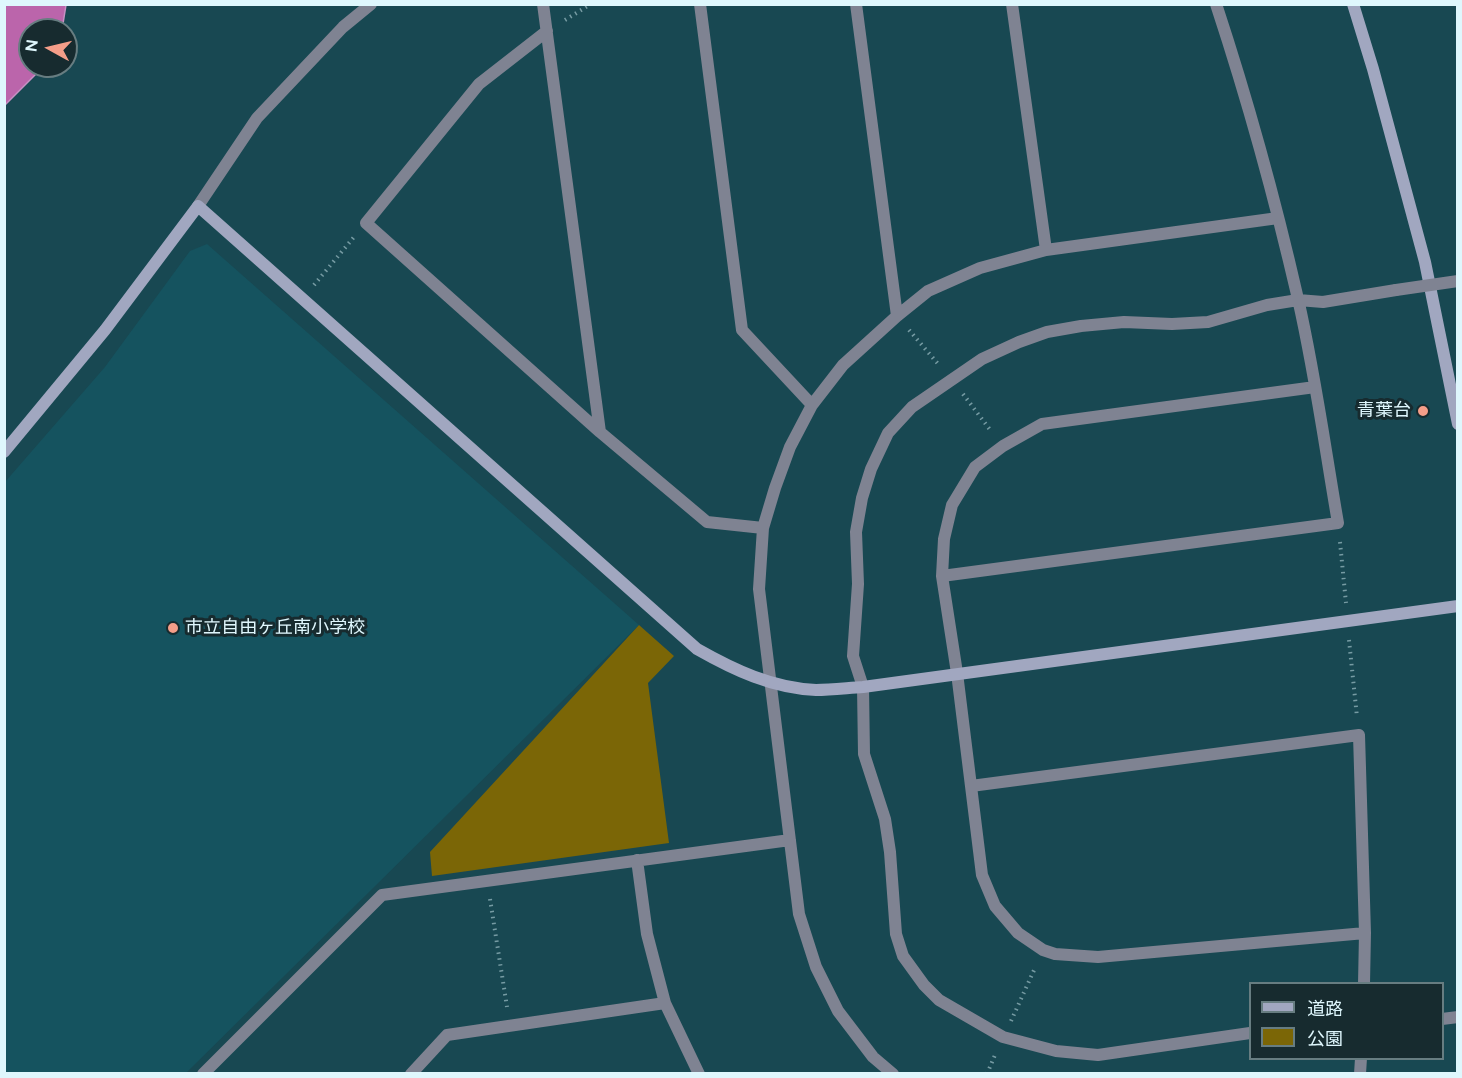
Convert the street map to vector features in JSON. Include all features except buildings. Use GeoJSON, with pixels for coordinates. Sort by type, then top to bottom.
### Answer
{"type":"FeatureCollection","features":[{"type":"Feature","properties":{"kind":"street"},"geometry":{"type":"LineString","coordinates":[[4,452],[105,330],[198,206],[257,118],[343,27],[371,4]]}},
{"type":"Feature","properties":{"kind":"street"},"geometry":{"type":"LineString","coordinates":[[543,4],[600,432]]}},
{"type":"Feature","properties":{"kind":"street"},"geometry":{"type":"LineString","coordinates":[[700,4],[742,330],[812,405]]}},
{"type":"Feature","properties":{"kind":"street"},"geometry":{"type":"LineString","coordinates":[[856,4],[897,315]]}},
{"type":"Feature","properties":{"kind":"street"},"geometry":{"type":"LineString","coordinates":[[1012,4],[1046,250]]}},
{"type":"Feature","properties":{"kind":"street"},"geometry":{"type":"LineString","coordinates":[[942,576],[1338,523],[1298,300],[1245,94],[1216,4]]}},
{"type":"Feature","properties":{"kind":"street"},"geometry":{"type":"LineString","coordinates":[[1353,4],[1425,262],[1458,424]]}},
{"type":"Feature","properties":{"kind":"street"},"geometry":{"type":"LineString","coordinates":[[547,31],[479,84],[366,223],[600,432],[707,522],[763,528]]}},
{"type":"Feature","properties":{"kind":"street"},"geometry":{"type":"LineString","coordinates":[[198,206],[697,649],[729,667],[769,683],[815,690],[862,687],[1458,606]]}},
{"type":"Feature","properties":{"kind":"street"},"geometry":{"type":"LineString","coordinates":[[893,1074],[873,1057],[838,1011],[816,967],[799,914],[759,589],[763,528],[790,447],[812,405],[843,365],[897,315],[928,291],[970,272],[1046,250],[1278,218]]}},
{"type":"Feature","properties":{"kind":"street"},"geometry":{"type":"LineString","coordinates":[[1249,1033],[1098,1055],[1056,1051],[1004,1037],[939,1000],[924,986],[903,956],[896,934],[890,852],[885,819],[864,754],[862,687],[853,656],[858,584],[856,532],[862,498],[871,470],[888,433],[912,407],[982,359],[1047,332],[1124,322],[1172,324],[1208,322],[1267,305],[1298,300],[1323,302],[1458,281]]}},
{"type":"Feature","properties":{"kind":"street"},"geometry":{"type":"LineString","coordinates":[[1315,387],[1042,424],[1003,446],[975,467],[952,505],[944,539],[942,576],[957,673],[981,875],[995,906],[1018,933],[1043,950],[1055,954],[1098,957],[1365,933]]}},
{"type":"Feature","properties":{"kind":"street"},"geometry":{"type":"LineString","coordinates":[[971,786],[1359,735],[1365,933],[1364,982]]}},
{"type":"Feature","properties":{"kind":"street"},"geometry":{"type":"LineString","coordinates":[[204,1074],[382,895],[790,840]]}},
{"type":"Feature","properties":{"kind":"street"},"geometry":{"type":"LineString","coordinates":[[637,860],[647,934],[665,1003],[699,1074]]}},
{"type":"Feature","properties":{"kind":"street"},"geometry":{"type":"LineString","coordinates":[[411,1074],[447,1035],[665,1003]]}},
{"type":"Feature","properties":{"kind":"path"},"geometry":{"type":"LineString","coordinates":[[547,31],[591,4]]}},
{"type":"Feature","properties":{"kind":"path"},"geometry":{"type":"LineString","coordinates":[[302,299],[366,223]]}},
{"type":"Feature","properties":{"kind":"path"},"geometry":{"type":"LineString","coordinates":[[488,881],[509,1026]]}},
{"type":"Feature","properties":{"kind":"path"},"geometry":{"type":"LineString","coordinates":[[987,1074],[1043,950]]}},
{"type":"Feature","properties":{"kind":"shaded area"},"geometry":{"type":"Polygon","coordinates":[[[5,4],[66,5],[64,18],[18,18],[18,78],[32,78],[5,105],[5,4]]]}},
{"type":"Feature","properties":{"kind":"shaded area"},"geometry":{"type":"Polygon","coordinates":[[[207,244],[639,625],[186,1073],[5,1073],[5,482],[105,367],[190,251],[207,244]]]}},
{"type":"Feature","properties":{"kind":"green space"},"geometry":{"type":"Polygon","coordinates":[[[639,625],[674,656],[648,683],[669,843],[432,876],[430,852],[639,625]]]}},
{"type":"Feature","properties":{"kind":"place","name":"青葉台"},"geometry":{"type":"Point","coordinates":[1423,411]}},
{"type":"Feature","properties":{"kind":"place","name":"市立自由ヶ丘南小学校"},"geometry":{"type":"Point","coordinates":[173,628]}}]}
